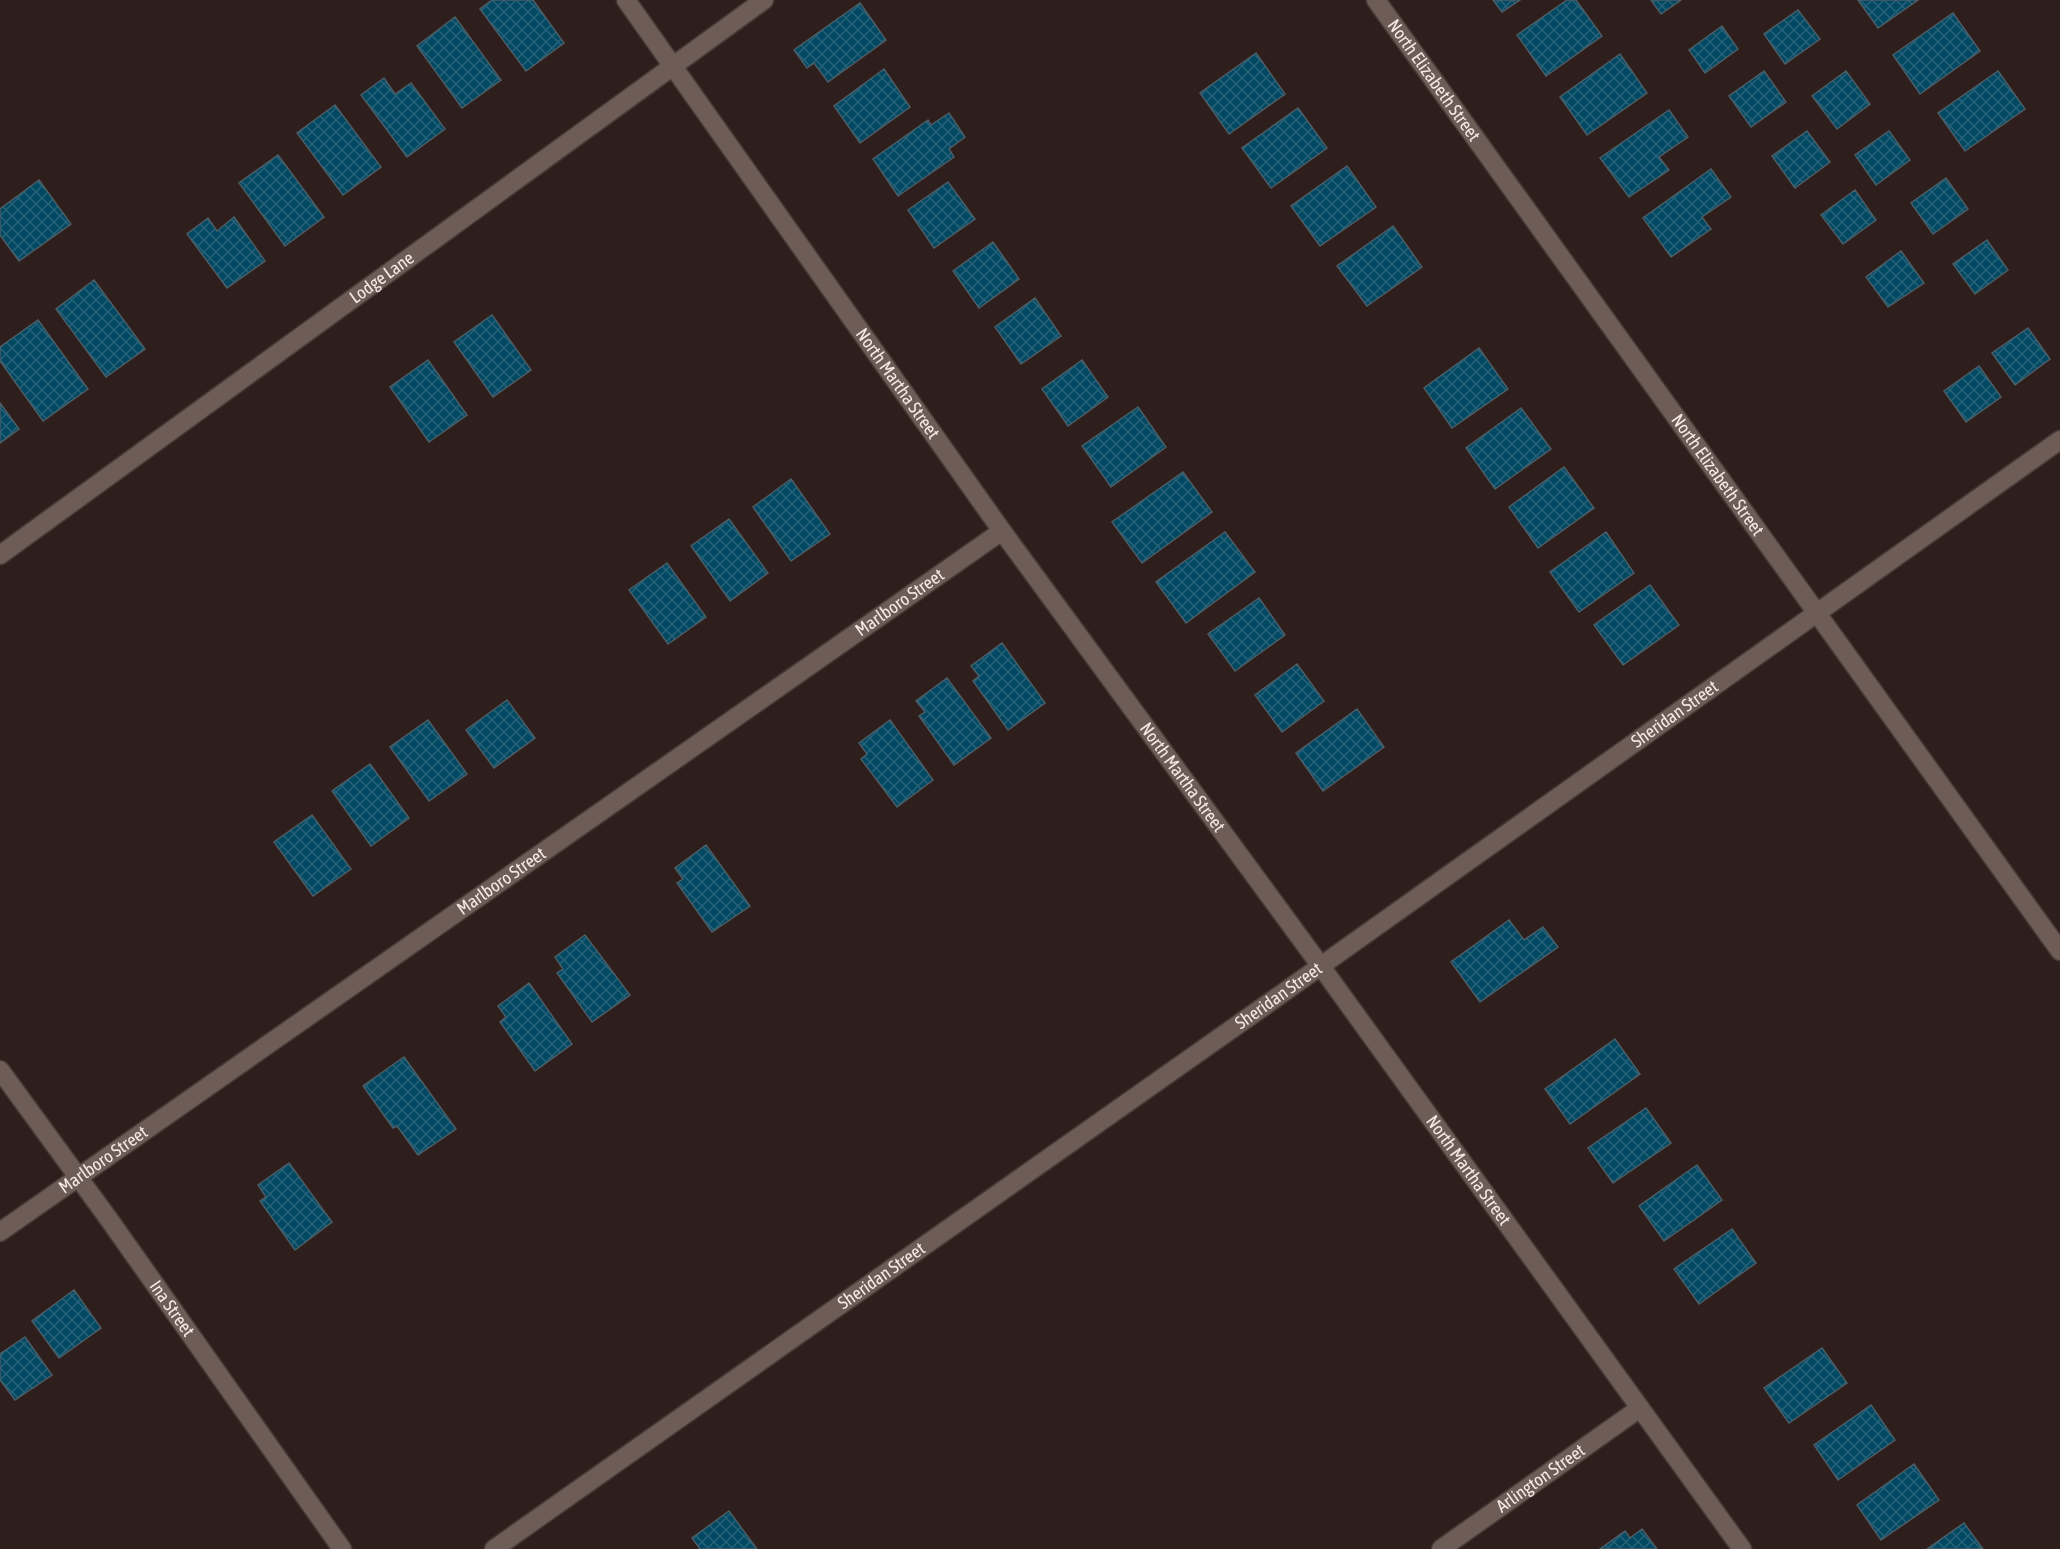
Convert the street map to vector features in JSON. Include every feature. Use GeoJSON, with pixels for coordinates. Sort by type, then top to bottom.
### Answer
{"type":"FeatureCollection","features":[{"type":"Feature","properties":{"kind":"street","name":"North Martha Street"},"geometry":{"type":"LineString","coordinates":[[626,0],[1002,531],[1743,1549]]}},
{"type":"Feature","properties":{"kind":"street","name":"Lodge Lane"},"geometry":{"type":"LineString","coordinates":[[0,555],[764,0]]}},
{"type":"Feature","properties":{"kind":"street","name":"North Elizabeth Street"},"geometry":{"type":"LineString","coordinates":[[1376,0],[2060,951]]}},
{"type":"Feature","properties":{"kind":"street","name":"Sheridan Street"},"geometry":{"type":"LineString","coordinates":[[494,1549],[2060,440]]}},
{"type":"Feature","properties":{"kind":"street","name":"Marlboro Street"},"geometry":{"type":"LineString","coordinates":[[0,1232],[1002,531]]}},
{"type":"Feature","properties":{"kind":"street","name":"Ina Street"},"geometry":{"type":"LineString","coordinates":[[0,1070],[342,1549]]}},
{"type":"Feature","properties":{"kind":"street","name":"Arlington Street"},"geometry":{"type":"LineString","coordinates":[[1441,1549],[1640,1408]]}},
{"type":"Feature","properties":{"kind":"building"},"geometry":{"type":"Polygon","coordinates":[[[492,0],[533,0],[564,43],[526,71],[480,9],[492,0]]]}},
{"type":"Feature","properties":{"kind":"building"},"geometry":{"type":"Polygon","coordinates":[[[1493,0],[1520,0],[1502,12],[1493,0]]]}},
{"type":"Feature","properties":{"kind":"building"},"geometry":{"type":"Polygon","coordinates":[[[1567,0],[1576,0],[1602,36],[1546,76],[1517,35],[1567,0]]]}},
{"type":"Feature","properties":{"kind":"building"},"geometry":{"type":"Polygon","coordinates":[[[1651,0],[1681,0],[1661,14],[1651,0]]]}},
{"type":"Feature","properties":{"kind":"building"},"geometry":{"type":"Polygon","coordinates":[[[1858,0],[1918,0],[1878,28],[1858,0]]]}},
{"type":"Feature","properties":{"kind":"building"},"geometry":{"type":"Polygon","coordinates":[[[860,3],[886,40],[828,82],[814,63],[807,68],[794,50],[860,3]]]}},
{"type":"Feature","properties":{"kind":"building"},"geometry":{"type":"Polygon","coordinates":[[[1798,10],[1820,39],[1785,64],[1764,34],[1798,10]]]}},
{"type":"Feature","properties":{"kind":"building"},"geometry":{"type":"Polygon","coordinates":[[[1953,13],[1980,51],[1920,94],[1893,55],[1953,13]]]}},
{"type":"Feature","properties":{"kind":"building"},"geometry":{"type":"Polygon","coordinates":[[[455,17],[501,80],[462,108],[417,46],[455,17]]]}},
{"type":"Feature","properties":{"kind":"building"},"geometry":{"type":"Polygon","coordinates":[[[1722,26],[1738,49],[1705,73],[1689,50],[1722,26]]]}},
{"type":"Feature","properties":{"kind":"building"},"geometry":{"type":"Polygon","coordinates":[[[1256,53],[1285,94],[1229,134],[1200,93],[1256,53]]]}},
{"type":"Feature","properties":{"kind":"building"},"geometry":{"type":"Polygon","coordinates":[[[1620,54],[1647,93],[1587,135],[1560,97],[1620,54]]]}},
{"type":"Feature","properties":{"kind":"building"},"geometry":{"type":"Polygon","coordinates":[[[884,69],[910,107],[860,143],[834,106],[884,69]]]}},
{"type":"Feature","properties":{"kind":"building"},"geometry":{"type":"Polygon","coordinates":[[[1764,71],[1786,102],[1751,127],[1729,96],[1764,71]]]}},
{"type":"Feature","properties":{"kind":"building"},"geometry":{"type":"Polygon","coordinates":[[[1846,71],[1870,104],[1837,129],[1812,96],[1846,71]]]}},
{"type":"Feature","properties":{"kind":"building"},"geometry":{"type":"Polygon","coordinates":[[[1998,71],[2025,109],[1965,151],[1938,113],[1998,71]]]}},
{"type":"Feature","properties":{"kind":"building"},"geometry":{"type":"Polygon","coordinates":[[[384,78],[395,94],[411,83],[445,129],[407,157],[361,95],[384,78]]]}},
{"type":"Feature","properties":{"kind":"building"},"geometry":{"type":"Polygon","coordinates":[[[335,105],[381,167],[343,195],[297,133],[335,105]]]}},
{"type":"Feature","properties":{"kind":"building"},"geometry":{"type":"Polygon","coordinates":[[[1298,108],[1327,148],[1271,188],[1242,148],[1298,108]]]}},
{"type":"Feature","properties":{"kind":"building"},"geometry":{"type":"Polygon","coordinates":[[[1669,110],[1688,137],[1659,157],[1669,170],[1629,197],[1600,158],[1669,110]]]}},
{"type":"Feature","properties":{"kind":"building"},"geometry":{"type":"Polygon","coordinates":[[[949,113],[965,137],[949,149],[954,157],[898,196],[873,159],[928,120],[931,125],[949,113]]]}},
{"type":"Feature","properties":{"kind":"building"},"geometry":{"type":"Polygon","coordinates":[[[1807,131],[1830,162],[1795,188],[1772,156],[1807,131]]]}},
{"type":"Feature","properties":{"kind":"building"},"geometry":{"type":"Polygon","coordinates":[[[1889,131],[1910,160],[1876,185],[1855,155],[1889,131]]]}},
{"type":"Feature","properties":{"kind":"building"},"geometry":{"type":"Polygon","coordinates":[[[278,155],[324,217],[285,246],[239,183],[278,155]]]}},
{"type":"Feature","properties":{"kind":"building"},"geometry":{"type":"Polygon","coordinates":[[[1347,166],[1376,207],[1320,246],[1291,206],[1347,166]]]}},
{"type":"Feature","properties":{"kind":"building"},"geometry":{"type":"Polygon","coordinates":[[[1711,169],[1731,197],[1702,217],[1711,229],[1671,257],[1643,218],[1711,169]]]}},
{"type":"Feature","properties":{"kind":"building"},"geometry":{"type":"Polygon","coordinates":[[[1946,178],[1968,209],[1933,234],[1911,203],[1946,178]]]}},
{"type":"Feature","properties":{"kind":"building"},"geometry":{"type":"Polygon","coordinates":[[[39,180],[71,224],[19,261],[0,235],[0,209],[39,180]]]}},
{"type":"Feature","properties":{"kind":"building"},"geometry":{"type":"Polygon","coordinates":[[[948,182],[975,219],[934,248],[908,210],[948,182]]]}},
{"type":"Feature","properties":{"kind":"building"},"geometry":{"type":"Polygon","coordinates":[[[1855,190],[1876,220],[1843,244],[1821,215],[1855,190]]]}},
{"type":"Feature","properties":{"kind":"building"},"geometry":{"type":"Polygon","coordinates":[[[234,217],[265,261],[227,288],[187,234],[208,218],[217,231],[234,217]]]}},
{"type":"Feature","properties":{"kind":"building"},"geometry":{"type":"Polygon","coordinates":[[[1393,226],[1422,267],[1367,306],[1337,266],[1393,226]]]}},
{"type":"Feature","properties":{"kind":"building"},"geometry":{"type":"Polygon","coordinates":[[[1987,240],[2008,270],[1975,294],[1953,264],[1987,240]]]}},
{"type":"Feature","properties":{"kind":"building"},"geometry":{"type":"Polygon","coordinates":[[[993,242],[1019,279],[979,308],[953,271],[993,242]]]}},
{"type":"Feature","properties":{"kind":"building"},"geometry":{"type":"Polygon","coordinates":[[[1901,251],[1924,283],[1888,307],[1866,277],[1901,251]]]}},
{"type":"Feature","properties":{"kind":"building"},"geometry":{"type":"Polygon","coordinates":[[[94,280],[145,349],[106,377],[56,309],[94,280]]]}},
{"type":"Feature","properties":{"kind":"building"},"geometry":{"type":"Polygon","coordinates":[[[1035,298],[1061,336],[1021,364],[995,327],[1035,298]]]}},
{"type":"Feature","properties":{"kind":"building"},"geometry":{"type":"Polygon","coordinates":[[[492,315],[531,370],[493,397],[454,342],[492,315]]]}},
{"type":"Feature","properties":{"kind":"building"},"geometry":{"type":"Polygon","coordinates":[[[38,320],[88,389],[43,421],[0,361],[0,347],[38,320]]]}},
{"type":"Feature","properties":{"kind":"building"},"geometry":{"type":"Polygon","coordinates":[[[2028,328],[2050,359],[2015,385],[1992,353],[2028,328]]]}},
{"type":"Feature","properties":{"kind":"building"},"geometry":{"type":"Polygon","coordinates":[[[1479,348],[1508,389],[1452,428],[1424,388],[1479,348]]]}},
{"type":"Feature","properties":{"kind":"building"},"geometry":{"type":"Polygon","coordinates":[[[428,360],[467,415],[429,442],[390,387],[428,360]]]}},
{"type":"Feature","properties":{"kind":"building"},"geometry":{"type":"Polygon","coordinates":[[[1082,360],[1108,397],[1068,426],[1042,389],[1082,360]]]}},
{"type":"Feature","properties":{"kind":"building"},"geometry":{"type":"Polygon","coordinates":[[[1979,366],[2001,397],[1966,422],[1944,391],[1979,366]]]}},
{"type":"Feature","properties":{"kind":"building"},"geometry":{"type":"Polygon","coordinates":[[[0,403],[19,429],[0,443],[0,403]]]}},
{"type":"Feature","properties":{"kind":"building"},"geometry":{"type":"Polygon","coordinates":[[[1138,407],[1166,447],[1111,487],[1082,446],[1138,407]]]}},
{"type":"Feature","properties":{"kind":"building"},"geometry":{"type":"Polygon","coordinates":[[[1521,408],[1551,449],[1495,489],[1466,448],[1521,408]]]}},
{"type":"Feature","properties":{"kind":"building"},"geometry":{"type":"Polygon","coordinates":[[[1564,467],[1594,508],[1538,548],[1509,507],[1564,467]]]}},
{"type":"Feature","properties":{"kind":"building"},"geometry":{"type":"Polygon","coordinates":[[[1183,472],[1212,512],[1142,563],[1112,522],[1183,472]]]}},
{"type":"Feature","properties":{"kind":"building"},"geometry":{"type":"Polygon","coordinates":[[[791,479],[830,534],[791,561],[753,507],[791,479]]]}},
{"type":"Feature","properties":{"kind":"building"},"geometry":{"type":"Polygon","coordinates":[[[729,519],[768,573],[730,601],[691,546],[729,519]]]}},
{"type":"Feature","properties":{"kind":"building"},"geometry":{"type":"Polygon","coordinates":[[[1225,532],[1255,572],[1186,623],[1156,582],[1225,532]]]}},
{"type":"Feature","properties":{"kind":"building"},"geometry":{"type":"Polygon","coordinates":[[[1606,532],[1634,573],[1579,612],[1550,572],[1606,532]]]}},
{"type":"Feature","properties":{"kind":"building"},"geometry":{"type":"Polygon","coordinates":[[[667,563],[706,617],[668,644],[629,590],[667,563]]]}},
{"type":"Feature","properties":{"kind":"building"},"geometry":{"type":"Polygon","coordinates":[[[1650,585],[1679,625],[1623,665],[1594,625],[1650,585]]]}},
{"type":"Feature","properties":{"kind":"building"},"geometry":{"type":"Polygon","coordinates":[[[1259,598],[1285,635],[1235,671],[1208,634],[1259,598]]]}},
{"type":"Feature","properties":{"kind":"building"},"geometry":{"type":"Polygon","coordinates":[[[1002,643],[1045,703],[1008,730],[973,681],[979,676],[971,666],[1002,643]]]}},
{"type":"Feature","properties":{"kind":"building"},"geometry":{"type":"Polygon","coordinates":[[[1297,664],[1324,701],[1282,732],[1255,695],[1297,664]]]}},
{"type":"Feature","properties":{"kind":"building"},"geometry":{"type":"Polygon","coordinates":[[[947,678],[991,738],[954,765],[919,716],[925,712],[916,701],[947,678]]]}},
{"type":"Feature","properties":{"kind":"building"},"geometry":{"type":"Polygon","coordinates":[[[507,700],[535,738],[494,768],[466,730],[507,700]]]}},
{"type":"Feature","properties":{"kind":"building"},"geometry":{"type":"Polygon","coordinates":[[[1357,709],[1384,747],[1323,791],[1296,753],[1357,709]]]}},
{"type":"Feature","properties":{"kind":"building"},"geometry":{"type":"Polygon","coordinates":[[[428,720],[467,774],[429,801],[390,747],[428,720]]]}},
{"type":"Feature","properties":{"kind":"building"},"geometry":{"type":"Polygon","coordinates":[[[890,720],[933,780],[897,807],[861,759],[867,754],[859,743],[890,720]]]}},
{"type":"Feature","properties":{"kind":"building"},"geometry":{"type":"Polygon","coordinates":[[[370,764],[409,818],[371,846],[332,791],[370,764]]]}},
{"type":"Feature","properties":{"kind":"building"},"geometry":{"type":"Polygon","coordinates":[[[312,815],[351,869],[313,896],[274,842],[312,815]]]}},
{"type":"Feature","properties":{"kind":"building"},"geometry":{"type":"Polygon","coordinates":[[[706,845],[750,906],[712,932],[677,883],[683,879],[675,868],[706,845]]]}},
{"type":"Feature","properties":{"kind":"building"},"geometry":{"type":"Polygon","coordinates":[[[1509,920],[1524,940],[1543,927],[1558,947],[1480,1002],[1451,962],[1509,920]]]}},
{"type":"Feature","properties":{"kind":"building"},"geometry":{"type":"Polygon","coordinates":[[[585,935],[630,995],[592,1022],[557,973],[563,969],[555,957],[585,935]]]}},
{"type":"Feature","properties":{"kind":"building"},"geometry":{"type":"Polygon","coordinates":[[[529,983],[572,1044],[535,1071],[500,1022],[506,1017],[498,1006],[529,983]]]}},
{"type":"Feature","properties":{"kind":"building"},"geometry":{"type":"Polygon","coordinates":[[[1615,1039],[1640,1074],[1570,1124],[1545,1089],[1615,1039]]]}},
{"type":"Feature","properties":{"kind":"building"},"geometry":{"type":"Polygon","coordinates":[[[404,1057],[456,1129],[418,1155],[397,1126],[393,1128],[363,1086],[404,1057]]]}},
{"type":"Feature","properties":{"kind":"building"},"geometry":{"type":"Polygon","coordinates":[[[1646,1108],[1671,1143],[1613,1183],[1588,1148],[1646,1108]]]}},
{"type":"Feature","properties":{"kind":"building"},"geometry":{"type":"Polygon","coordinates":[[[289,1163],[332,1222],[295,1250],[260,1201],[266,1197],[258,1185],[289,1163]]]}},
{"type":"Feature","properties":{"kind":"building"},"geometry":{"type":"Polygon","coordinates":[[[1697,1165],[1722,1200],[1664,1241],[1639,1206],[1697,1165]]]}},
{"type":"Feature","properties":{"kind":"building"},"geometry":{"type":"Polygon","coordinates":[[[1732,1229],[1756,1263],[1699,1304],[1674,1269],[1732,1229]]]}},
{"type":"Feature","properties":{"kind":"building"},"geometry":{"type":"Polygon","coordinates":[[[74,1290],[101,1328],[59,1358],[32,1321],[74,1290]]]}},
{"type":"Feature","properties":{"kind":"building"},"geometry":{"type":"Polygon","coordinates":[[[25,1337],[52,1375],[15,1400],[0,1380],[0,1354],[25,1337]]]}},
{"type":"Feature","properties":{"kind":"building"},"geometry":{"type":"Polygon","coordinates":[[[1822,1348],[1847,1383],[1789,1423],[1764,1388],[1822,1348]]]}},
{"type":"Feature","properties":{"kind":"building"},"geometry":{"type":"Polygon","coordinates":[[[1871,1405],[1895,1440],[1838,1480],[1814,1445],[1871,1405]]]}},
{"type":"Feature","properties":{"kind":"building"},"geometry":{"type":"Polygon","coordinates":[[[1914,1464],[1939,1500],[1881,1540],[1857,1505],[1914,1464]]]}},
{"type":"Feature","properties":{"kind":"building"},"geometry":{"type":"Polygon","coordinates":[[[729,1511],[757,1549],[700,1549],[692,1538],[729,1511]]]}},
{"type":"Feature","properties":{"kind":"building"},"geometry":{"type":"Polygon","coordinates":[[[1964,1523],[1983,1549],[1927,1549],[1964,1523]]]}},
{"type":"Feature","properties":{"kind":"building"},"geometry":{"type":"Polygon","coordinates":[[[1642,1529],[1657,1549],[1600,1549],[1625,1531],[1630,1538],[1642,1529]]]}}]}
